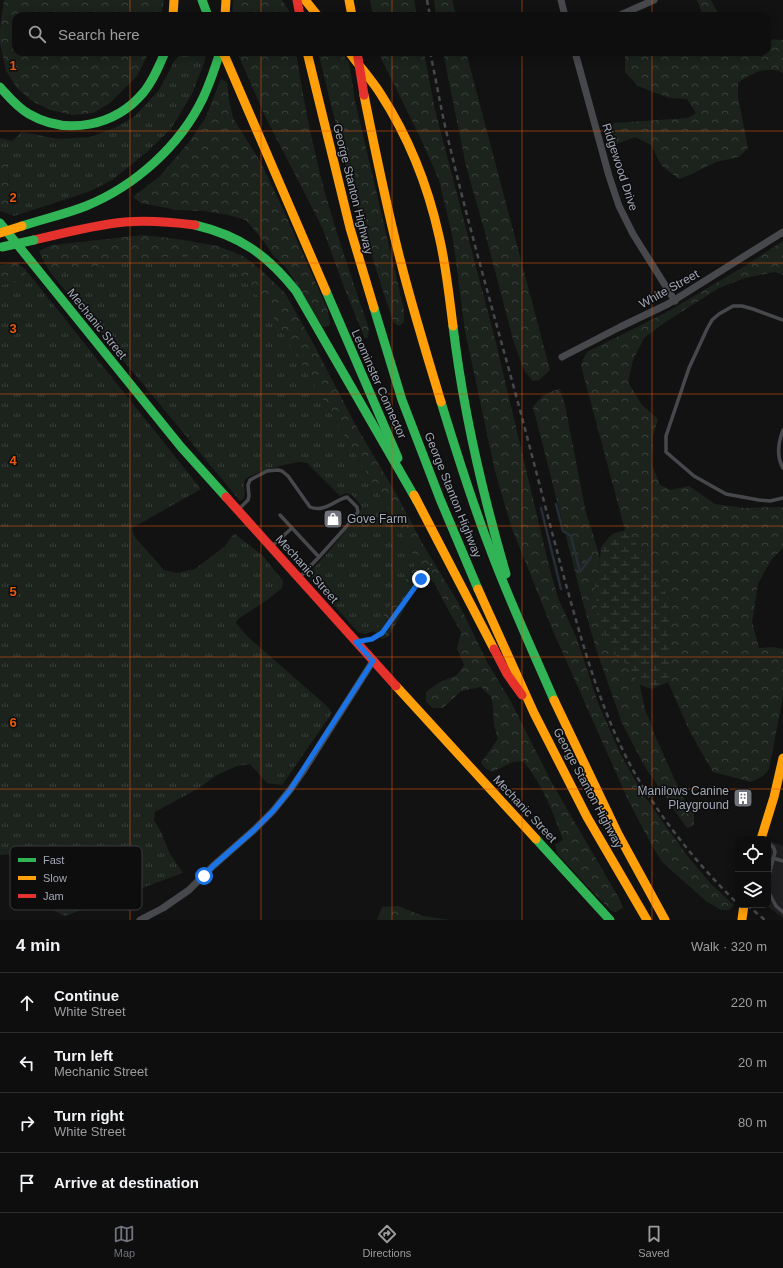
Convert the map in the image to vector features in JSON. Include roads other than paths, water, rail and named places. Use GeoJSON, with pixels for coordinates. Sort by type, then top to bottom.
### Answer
{"type":"FeatureCollection","features":[{"type":"Feature","properties":{"kind":"main road"},"geometry":{"type":"LineString","coordinates":[[173,12],[174,0]]}},
{"type":"Feature","properties":{"kind":"main road"},"geometry":{"type":"LineString","coordinates":[[202,0],[206,12]]}},
{"type":"Feature","properties":{"kind":"main road"},"geometry":{"type":"LineString","coordinates":[[225,12],[226,0]]}},
{"type":"Feature","properties":{"kind":"main road"},"geometry":{"type":"LineString","coordinates":[[297,0],[299,12]]}},
{"type":"Feature","properties":{"kind":"main road"},"geometry":{"type":"LineString","coordinates":[[305,0],[315,12]]}},
{"type":"Feature","properties":{"kind":"main road"},"geometry":{"type":"LineString","coordinates":[[0,87],[14,103],[39,119],[52,124],[65,126],[77,127],[90,125],[110,119],[134,103],[152,80],[163,56]]}},
{"type":"Feature","properties":{"kind":"main road"},"geometry":{"type":"LineString","coordinates":[[0,233],[96,202],[120,188],[145,170],[168,148],[188,122],[204,96],[219,56]]}},
{"type":"Feature","properties":{"kind":"main road","name":"Leominster Connector"},"geometry":{"type":"LineString","coordinates":[[225,56],[417,501],[506,674],[534,713]]}},
{"type":"Feature","properties":{"kind":"main road","name":"George Stanton Highway"},"geometry":{"type":"LineString","coordinates":[[308,56],[350,228],[402,400],[440,499],[458,543],[534,713],[587,817],[647,920]]}},
{"type":"Feature","properties":{"kind":"main road"},"geometry":{"type":"LineString","coordinates":[[352,56],[368,76],[390,110],[416,162],[432,207],[444,262],[460,378],[472,442],[493,531],[519,620]]}},
{"type":"Feature","properties":{"kind":"main road","name":"George Stanton Highway"},"geometry":{"type":"LineString","coordinates":[[359,56],[364,95],[400,259],[419,330],[464,475],[489,547],[519,620],[563,719],[618,834],[665,920]]}},
{"type":"Feature","properties":{"kind":"main road"},"geometry":{"type":"LineString","coordinates":[[1,248],[116,222],[168,221],[217,230],[239,239],[253,247],[277,267],[296,291],[417,501]]}},
{"type":"Feature","properties":{"kind":"main road","name":"Mechanic Street"},"geometry":{"type":"LineString","coordinates":[[0,223],[182,447],[373,661],[610,920]]}},
{"type":"Feature","properties":{"kind":"main road"},"geometry":{"type":"LineString","coordinates":[[762,836],[783,758]]}},
{"type":"Feature","properties":{"kind":"main road"},"geometry":{"type":"LineString","coordinates":[[767,821],[783,790]]}},
{"type":"Feature","properties":{"kind":"main road"},"geometry":{"type":"LineString","coordinates":[[637,868],[673,920]]}},
{"type":"Feature","properties":{"kind":"main road"},"geometry":{"type":"LineString","coordinates":[[742,920],[744,908]]}},
{"type":"Feature","properties":{"kind":"street"},"geometry":{"type":"LineString","coordinates":[[561,0],[564,12]]}},
{"type":"Feature","properties":{"kind":"street"},"geometry":{"type":"LineString","coordinates":[[627,12],[654,0]]}},
{"type":"Feature","properties":{"kind":"street","name":"Ridgewood Drive"},"geometry":{"type":"LineString","coordinates":[[576,56],[609,176],[619,206],[633,234],[675,300]]}},
{"type":"Feature","properties":{"kind":"street","name":"White Street"},"geometry":{"type":"LineString","coordinates":[[562,357],[675,300],[783,232]]}},
{"type":"Feature","properties":{"kind":"street"},"geometry":{"type":"LineString","coordinates":[[140,920],[184,894],[273,811],[290,790],[373,661]]}},
{"type":"Feature","properties":{"kind":"lane"},"geometry":{"type":"LineString","coordinates":[[783,320],[753,308],[742,306],[733,306],[712,320],[689,368],[666,436],[666,452],[694,476],[726,494],[770,501],[783,498]]}},
{"type":"Feature","properties":{"kind":"lane"},"geometry":{"type":"LineString","coordinates":[[783,430],[778,454],[783,468]]}},
{"type":"Feature","properties":{"kind":"lane"},"geometry":{"type":"LineString","coordinates":[[238,510],[248,500],[248,484],[250,480],[261,474],[274,470],[282,471],[288,476],[312,508],[332,504],[347,497],[350,499],[357,507],[358,512],[299,578]]}},
{"type":"Feature","properties":{"kind":"lane"},"geometry":{"type":"LineString","coordinates":[[280,515],[319,557]]}},
{"type":"Feature","properties":{"kind":"lane"},"geometry":{"type":"LineString","coordinates":[[271,547],[292,528]]}},
{"type":"Feature","properties":{"kind":"lane"},"geometry":{"type":"LineString","coordinates":[[770,872],[775,852],[771,845]]}},
{"type":"Feature","properties":{"kind":"lane"},"geometry":{"type":"LineString","coordinates":[[773,858],[783,861]]}},
{"type":"Feature","properties":{"kind":"lane"},"geometry":{"type":"LineString","coordinates":[[771,897],[776,906],[783,912]]}},
{"type":"Feature","properties":{"kind":"waterway"},"geometry":{"type":"LineString","coordinates":[[556,504],[563,531],[571,536],[580,572],[591,557]]}},
{"type":"Feature","properties":{"kind":"waterway"},"geometry":{"type":"LineString","coordinates":[[541,508],[561,589]]}},
{"type":"Feature","properties":{"kind":"railway"},"geometry":{"type":"LineString","coordinates":[[427,0],[429,12]]}},
{"type":"Feature","properties":{"kind":"railway"},"geometry":{"type":"LineString","coordinates":[[431,56],[447,135],[475,246],[562,570],[592,672],[610,722],[621,746],[633,770],[655,806],[694,857],[735,901]]}},
{"type":"Feature","properties":{"kind":"railway"},"geometry":{"type":"LineString","coordinates":[[751,908],[765,920]]}},
{"type":"Feature","properties":{"kind":"place","name":"Gove Farm"},"geometry":{"type":"Point","coordinates":[333,519]}},
{"type":"Feature","properties":{"kind":"place","name":"Manilows Canine Playground"},"geometry":{"type":"Point","coordinates":[743,798]}}]}
